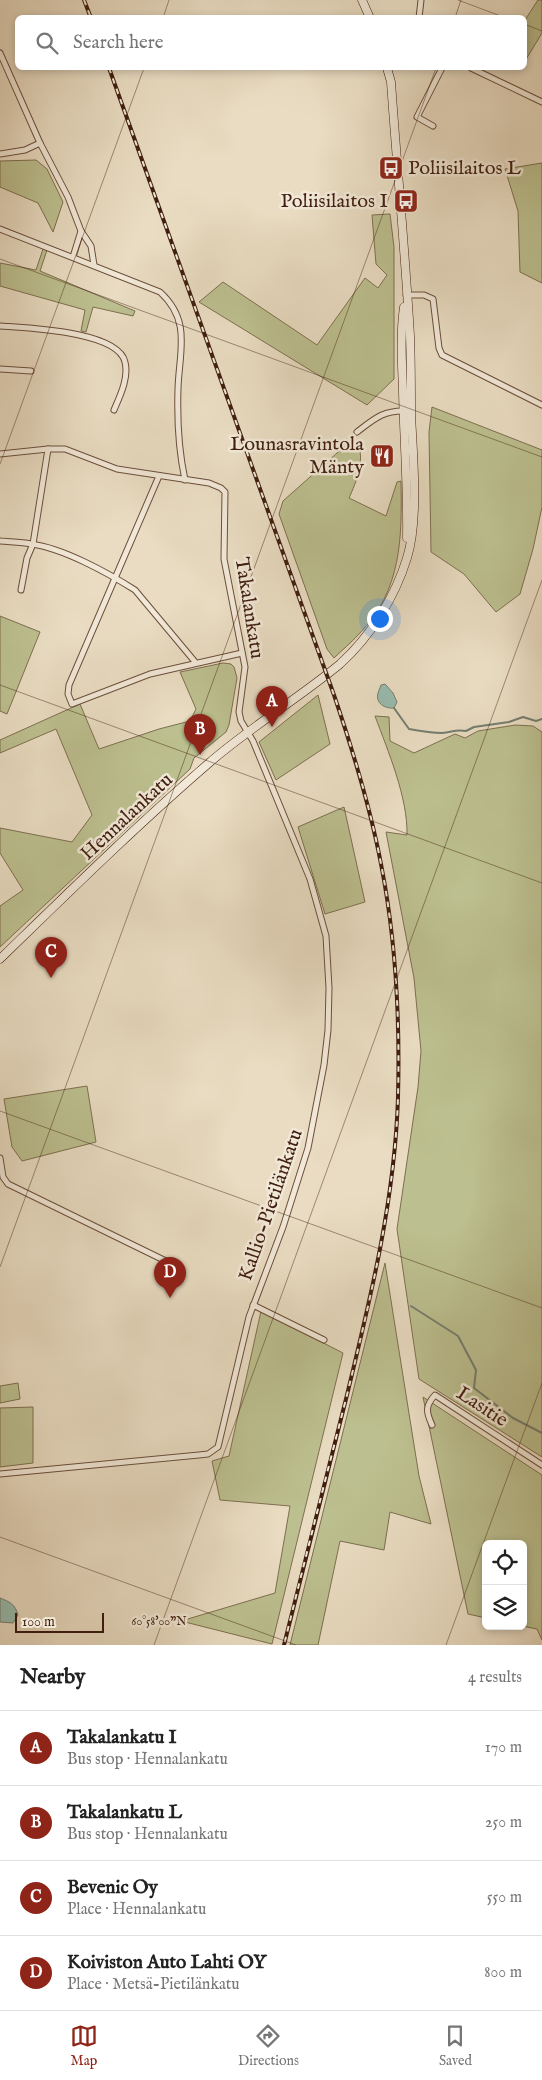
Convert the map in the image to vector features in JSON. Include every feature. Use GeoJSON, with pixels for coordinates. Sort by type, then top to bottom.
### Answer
{"type":"FeatureCollection","features":[{"type":"Feature","properties":{"kind":"street"},"geometry":{"type":"LineString","coordinates":[[362,0],[369,15]]}},
{"type":"Feature","properties":{"kind":"street"},"geometry":{"type":"LineString","coordinates":[[419,15],[421,0]]}},
{"type":"Feature","properties":{"kind":"street"},"geometry":{"type":"LineString","coordinates":[[0,53],[40,143],[68,197],[81,231],[91,246],[94,265]]}},
{"type":"Feature","properties":{"kind":"street","name":"Hennalankatu"},"geometry":{"type":"LineString","coordinates":[[0,959],[76,885],[200,771],[248,732],[341,663],[382,614],[401,575],[406,538],[407,510],[407,411],[402,323],[406,295],[391,82],[388,70]]}},
{"type":"Feature","properties":{"kind":"street"},"geometry":{"type":"LineString","coordinates":[[433,126],[417,117],[441,70]]}},
{"type":"Feature","properties":{"kind":"street"},"geometry":{"type":"LineString","coordinates":[[475,70],[542,102]]}},
{"type":"Feature","properties":{"kind":"street"},"geometry":{"type":"LineString","coordinates":[[0,154],[25,150],[40,143]]}},
{"type":"Feature","properties":{"kind":"street"},"geometry":{"type":"LineString","coordinates":[[0,229],[160,292],[171,302],[181,328],[183,348],[178,387],[178,448],[185,480],[117,469],[65,449],[0,454]]}},
{"type":"Feature","properties":{"kind":"street"},"geometry":{"type":"LineString","coordinates":[[72,257],[81,231]]}},
{"type":"Feature","properties":{"kind":"street"},"geometry":{"type":"LineString","coordinates":[[406,295],[424,295],[433,299],[439,348],[442,355],[542,405]]}},
{"type":"Feature","properties":{"kind":"street"},"geometry":{"type":"LineString","coordinates":[[0,326],[69,332],[103,342],[122,354],[126,374],[114,410]]}},
{"type":"Feature","properties":{"kind":"street"},"geometry":{"type":"LineString","coordinates":[[0,369],[31,371]]}},
{"type":"Feature","properties":{"kind":"street"},"geometry":{"type":"LineString","coordinates":[[357,432],[381,414],[407,411]]}},
{"type":"Feature","properties":{"kind":"street"},"geometry":{"type":"LineString","coordinates":[[21,590],[27,558],[33,544],[48,449]]}},
{"type":"Feature","properties":{"kind":"street"},"geometry":{"type":"LineString","coordinates":[[159,476],[69,685],[68,694],[72,704],[123,683],[196,663],[242,654]]}},
{"type":"Feature","properties":{"kind":"street","name":"Takalankatu"},"geometry":{"type":"LineString","coordinates":[[185,480],[209,483],[221,488],[225,492],[224,559],[242,654],[244,682],[239,712],[241,721],[248,732]]}},
{"type":"Feature","properties":{"kind":"street"},"geometry":{"type":"LineString","coordinates":[[0,541],[33,544],[63,552],[135,590],[196,663]]}},
{"type":"Feature","properties":{"kind":"street","name":"Kallio-Pietilänkatu"},"geometry":{"type":"LineString","coordinates":[[0,1474],[208,1454],[221,1441],[253,1305],[283,1227],[308,1148],[324,1065],[329,988],[326,936],[310,878],[248,732]]}},
{"type":"Feature","properties":{"kind":"street"},"geometry":{"type":"LineString","coordinates":[[0,1158],[4,1177],[8,1184],[176,1266]]}},
{"type":"Feature","properties":{"kind":"street"},"geometry":{"type":"LineString","coordinates":[[253,1305],[324,1340]]}},
{"type":"Feature","properties":{"kind":"street","name":"Lasitie"},"geometry":{"type":"LineString","coordinates":[[432,1425],[427,1414],[428,1403],[435,1394],[542,1465]]}},
{"type":"Feature","properties":{"kind":"green space"},"geometry":{"type":"Polygon","coordinates":[[[538,0],[542,0],[542,33],[527,58],[527,17],[538,0]]]}},
{"type":"Feature","properties":{"kind":"green space"},"geometry":{"type":"Polygon","coordinates":[[[36,160],[47,169],[63,202],[53,232],[38,203],[0,187],[0,161],[36,160]]]}},
{"type":"Feature","properties":{"kind":"green space"},"geometry":{"type":"Polygon","coordinates":[[[542,163],[542,283],[520,272],[518,211],[505,169],[542,163]]]}},
{"type":"Feature","properties":{"kind":"green space"},"geometry":{"type":"Polygon","coordinates":[[[390,214],[394,247],[394,379],[367,405],[199,302],[223,282],[317,345],[365,278],[378,288],[387,275],[376,264],[372,215],[390,214]]]}},
{"type":"Feature","properties":{"kind":"green space"},"geometry":{"type":"Polygon","coordinates":[[[43,249],[47,250],[40,271],[135,311],[133,316],[93,307],[86,332],[81,331],[85,310],[0,286],[0,263],[36,270],[43,249]]]}},
{"type":"Feature","properties":{"kind":"green space"},"geometry":{"type":"Polygon","coordinates":[[[432,407],[542,450],[542,507],[533,549],[520,594],[496,612],[464,574],[431,552],[429,432],[432,407]]]}},
{"type":"Feature","properties":{"kind":"green space"},"geometry":{"type":"Polygon","coordinates":[[[358,444],[361,457],[360,464],[357,479],[349,498],[386,516],[397,482],[401,481],[399,543],[391,581],[384,600],[359,634],[334,658],[327,649],[279,514],[283,501],[346,445],[350,449],[358,444]]]}},
{"type":"Feature","properties":{"kind":"green space"},"geometry":{"type":"Polygon","coordinates":[[[0,616],[40,632],[7,714],[0,711],[0,616]]]}},
{"type":"Feature","properties":{"kind":"green space"},"geometry":{"type":"Polygon","coordinates":[[[223,663],[231,664],[234,667],[237,678],[229,725],[226,732],[194,758],[190,769],[0,947],[0,906],[23,890],[0,853],[0,828],[72,842],[92,815],[56,729],[0,753],[0,740],[80,704],[99,749],[190,721],[196,709],[180,672],[223,663]]]}},
{"type":"Feature","properties":{"kind":"green space"},"geometry":{"type":"Polygon","coordinates":[[[318,695],[330,744],[276,780],[259,742],[318,695]]]}},
{"type":"Feature","properties":{"kind":"green space"},"geometry":{"type":"Polygon","coordinates":[[[375,716],[389,717],[390,741],[414,753],[455,734],[465,738],[478,731],[515,725],[533,726],[542,732],[542,1457],[419,1379],[397,1229],[418,1087],[421,1051],[414,978],[386,832],[407,835],[401,790],[375,716]]]}},
{"type":"Feature","properties":{"kind":"green space"},"geometry":{"type":"Polygon","coordinates":[[[344,807],[365,902],[325,914],[298,827],[344,807]]]}},
{"type":"Feature","properties":{"kind":"green space"},"geometry":{"type":"Polygon","coordinates":[[[87,1086],[96,1142],[22,1161],[12,1147],[4,1099],[87,1086]]]}},
{"type":"Feature","properties":{"kind":"green space"},"geometry":{"type":"Polygon","coordinates":[[[385,1263],[419,1476],[431,1524],[390,1512],[384,1550],[340,1541],[318,1645],[290,1645],[385,1263]]]}},
{"type":"Feature","properties":{"kind":"green space"},"geometry":{"type":"Polygon","coordinates":[[[261,1311],[343,1353],[272,1644],[181,1621],[275,1593],[290,1506],[220,1500],[212,1461],[229,1456],[261,1311]]]}},
{"type":"Feature","properties":{"kind":"green space"},"geometry":{"type":"Polygon","coordinates":[[[18,1383],[20,1399],[0,1403],[0,1386],[18,1383]]]}},
{"type":"Feature","properties":{"kind":"green space"},"geometry":{"type":"Polygon","coordinates":[[[423,1397],[542,1475],[542,1640],[537,1629],[527,1627],[527,1540],[482,1540],[482,1617],[468,1614],[423,1397]]]}},
{"type":"Feature","properties":{"kind":"green space"},"geometry":{"type":"Polygon","coordinates":[[[33,1407],[33,1463],[0,1467],[0,1408],[33,1407]]]}},
{"type":"Feature","properties":{"kind":"water"},"geometry":{"type":"Polygon","coordinates":[[[385,684],[393,693],[397,702],[394,708],[382,705],[378,700],[377,697],[381,685],[385,684]]]}},
{"type":"Feature","properties":{"kind":"water"},"geometry":{"type":"Polygon","coordinates":[[[0,1598],[14,1606],[18,1615],[13,1623],[0,1622],[0,1598]]]}},
{"type":"Feature","properties":{"kind":"waterway"},"geometry":{"type":"LineString","coordinates":[[394,708],[409,729],[434,733],[466,731],[474,727],[509,722],[523,717],[536,721],[542,719]]}},
{"type":"Feature","properties":{"kind":"waterway"},"geometry":{"type":"LineString","coordinates":[[411,1306],[458,1336],[476,1370],[474,1388],[513,1418],[542,1433]]}},
{"type":"Feature","properties":{"kind":"railway"},"geometry":{"type":"LineString","coordinates":[[84,0],[90,15]]}},
{"type":"Feature","properties":{"kind":"railway"},"geometry":{"type":"LineString","coordinates":[[110,70],[341,716],[372,821],[390,922],[396,980],[398,1097],[396,1135],[387,1212],[355,1362],[284,1645]]}},
{"type":"Feature","properties":{"kind":"place","name":"Poliisilaitos L"},"geometry":{"type":"Point","coordinates":[391,168]}},
{"type":"Feature","properties":{"kind":"place","name":"Poliisilaitos I"},"geometry":{"type":"Point","coordinates":[406,201]}},
{"type":"Feature","properties":{"kind":"place","name":"Lounasravintola Mänty"},"geometry":{"type":"Point","coordinates":[382,456]}},
{"type":"Feature","properties":{"kind":"place","name":"Takalankatu I"},"geometry":{"type":"Point","coordinates":[272,727]}},
{"type":"Feature","properties":{"kind":"place","name":"Takalankatu L"},"geometry":{"type":"Point","coordinates":[200,755]}},
{"type":"Feature","properties":{"kind":"place","name":"Bevenic Oy"},"geometry":{"type":"Point","coordinates":[51,978]}},
{"type":"Feature","properties":{"kind":"place","name":"Koiviston Auto Lahti OY"},"geometry":{"type":"Point","coordinates":[170,1298]}}]}
